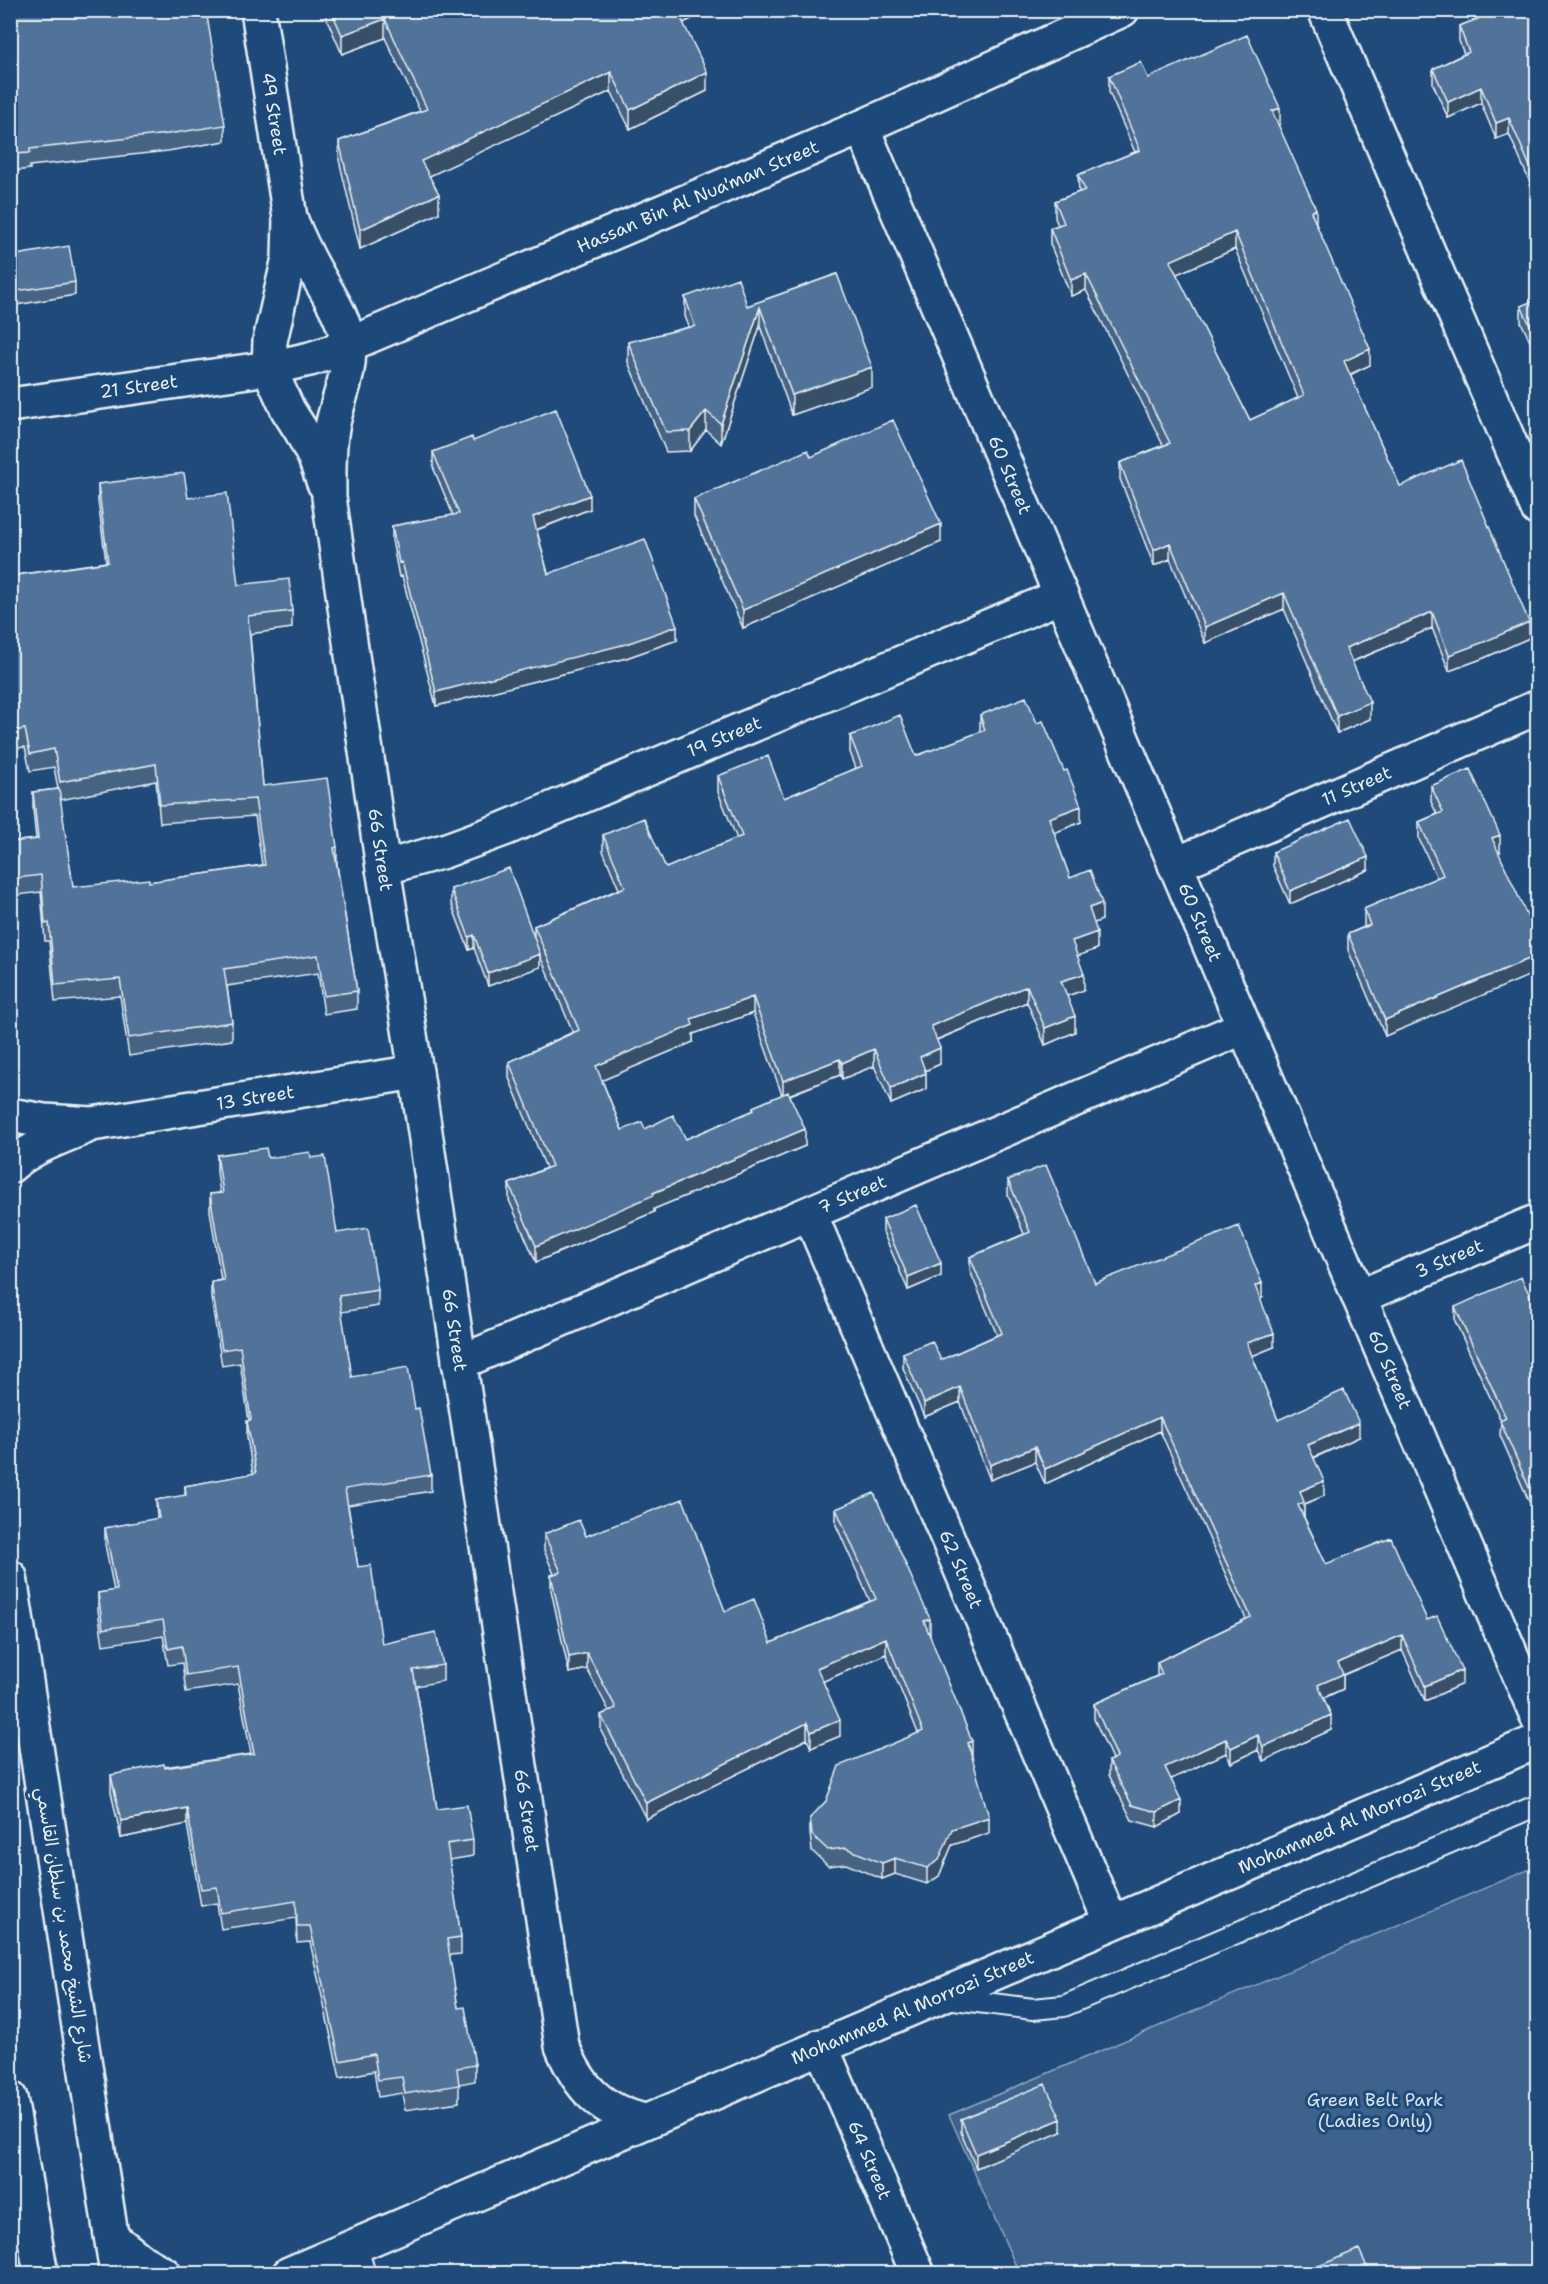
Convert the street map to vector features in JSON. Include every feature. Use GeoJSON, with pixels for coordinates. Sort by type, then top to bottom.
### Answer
{"type":"FeatureCollection","features":[{"type":"Feature","properties":{"kind":"street","name":"49 Street"},"geometry":{"type":"LineString","coordinates":[[258,10],[290,218],[289,258],[270,341],[269,368]]}},
{"type":"Feature","properties":{"kind":"street","name":"Hassan Bin Al Nua'man Street"},"geometry":{"type":"LineString","coordinates":[[269,368],[310,359],[348,345],[862,128],[1122,10]]}},
{"type":"Feature","properties":{"kind":"street"},"geometry":{"type":"LineString","coordinates":[[1325,10],[1538,509]]}},
{"type":"Feature","properties":{"kind":"street","name":"60 Street"},"geometry":{"type":"LineString","coordinates":[[862,128],[1538,1718]]}},
{"type":"Feature","properties":{"kind":"street","name":"49 Street"},"geometry":{"type":"LineString","coordinates":[[290,218],[306,255],[336,307],[344,326],[348,345]]}},
{"type":"Feature","properties":{"kind":"street","name":"66 Street"},"geometry":{"type":"LineString","coordinates":[[348,345],[346,378],[332,427],[329,497],[562,2046],[571,2068],[585,2088],[602,2104],[622,2116],[644,2121]]}},
{"type":"Feature","properties":{"kind":"street","name":"66 Street"},"geometry":{"type":"LineString","coordinates":[[269,368],[288,410],[315,458],[329,497]]}},
{"type":"Feature","properties":{"kind":"street","name":"21 Street"},"geometry":{"type":"LineString","coordinates":[[10,405],[269,368]]}},
{"type":"Feature","properties":{"kind":"street","name":"19 Street"},"geometry":{"type":"LineString","coordinates":[[383,868],[444,851],[504,829],[1061,596]]}},
{"type":"Feature","properties":{"kind":"street","name":"11 Street"},"geometry":{"type":"LineString","coordinates":[[1175,865],[1538,707]]}},
{"type":"Feature","properties":{"kind":"street","name":"7 Street"},"geometry":{"type":"LineString","coordinates":[[459,1363],[1244,1027]]}},
{"type":"Feature","properties":{"kind":"street","name":"13 Street"},"geometry":{"type":"LineString","coordinates":[[10,1115],[44,1121],[92,1124],[416,1072]]}},
{"type":"Feature","properties":{"kind":"street","name":"13 Street"},"geometry":{"type":"LineString","coordinates":[[10,1166],[22,1156],[44,1144],[92,1124]]}},
{"type":"Feature","properties":{"kind":"street","name":"62 Street"},"geometry":{"type":"LineString","coordinates":[[810,1214],[1111,1923]]}},
{"type":"Feature","properties":{"kind":"street","name":"3 Street"},"geometry":{"type":"LineString","coordinates":[[1359,1297],[1538,1221]]}},
{"type":"Feature","properties":{"kind":"street","name":"شارع الشيخ محمد بن سلطان القاسمي"},"geometry":{"type":"LineString","coordinates":[[10,1577],[117,2274]]}},
{"type":"Feature","properties":{"kind":"street","name":"Mohammed Al Morrozi Street"},"geometry":{"type":"LineString","coordinates":[[289,2274],[361,2259],[644,2121],[1538,1741]]}},
{"type":"Feature","properties":{"kind":"street","name":"64 Street"},"geometry":{"type":"LineString","coordinates":[[821,2046],[918,2274]]}},
{"type":"Feature","properties":{"kind":"street"},"geometry":{"type":"LineString","coordinates":[[10,2098],[41,2274]]}},
{"type":"Feature","properties":{"kind":"street"},"geometry":{"type":"LineString","coordinates":[[112,2238],[141,2261],[164,2274]]}},
{"type":"Feature","properties":{"kind":"lane"},"geometry":{"type":"LineString","coordinates":[[938,1997],[1033,2009],[1064,2006],[1538,1805]]}},
{"type":"Feature","properties":{"kind":"green space","name":"Green Belt Park (Ladies Only)"},"geometry":{"type":"Polygon","coordinates":[[[1537,1866],[1537,2273],[1019,2273],[949,2115],[1537,1866]]]}},
{"type":"Feature","properties":{"kind":"building"},"geometry":{"type":"Polygon","coordinates":[[[10,10],[206,10],[225,125],[168,134],[30,149],[30,153],[13,154],[15,167],[10,168],[10,10]]]}},
{"type":"Feature","properties":{"kind":"building"},"geometry":{"type":"Polygon","coordinates":[[[331,10],[677,10],[707,72],[630,110],[611,72],[421,161],[439,194],[360,230],[339,141],[427,109],[385,19],[342,35],[331,10]]]}},
{"type":"Feature","properties":{"kind":"building"},"geometry":{"type":"Polygon","coordinates":[[[1475,10],[1538,11],[1538,185],[1509,118],[1496,123],[1481,87],[1448,102],[1433,69],[1469,52],[1459,26],[1478,19],[1475,10]]]}},
{"type":"Feature","properties":{"kind":"building"},"geometry":{"type":"Polygon","coordinates":[[[1247,35],[1280,108],[1272,111],[1316,209],[1311,212],[1370,349],[1344,361],[1400,486],[1461,460],[1529,622],[1449,655],[1432,612],[1346,648],[1370,702],[1337,716],[1284,593],[1205,627],[1170,543],[1154,550],[1120,463],[1170,443],[1086,274],[1071,280],[1050,228],[1064,223],[1055,201],[1085,190],[1078,175],[1140,150],[1109,76],[1141,62],[1148,78],[1247,35]],[[1235,232],[1170,261],[1250,420],[1304,395],[1235,232]]]}},
{"type":"Feature","properties":{"kind":"building"},"geometry":{"type":"Polygon","coordinates":[[[69,246],[75,282],[10,292],[10,256],[69,246]]]}},
{"type":"Feature","properties":{"kind":"building"},"geometry":{"type":"Polygon","coordinates":[[[837,274],[872,367],[792,395],[760,307],[721,424],[706,411],[690,431],[666,432],[628,342],[695,326],[685,297],[738,278],[747,306],[837,274]]]}},
{"type":"Feature","properties":{"kind":"building"},"geometry":{"type":"Polygon","coordinates":[[[1538,299],[1538,342],[1521,306],[1538,299]]]}},
{"type":"Feature","properties":{"kind":"building"},"geometry":{"type":"Polygon","coordinates":[[[556,409],[590,495],[533,517],[548,574],[645,539],[677,626],[626,644],[436,692],[402,562],[399,563],[392,526],[459,514],[433,452],[472,437],[473,441],[556,409]]]}},
{"type":"Feature","properties":{"kind":"building"},"geometry":{"type":"Polygon","coordinates":[[[893,420],[941,524],[743,610],[694,499],[808,450],[811,457],[893,420]]]}},
{"type":"Feature","properties":{"kind":"building"},"geometry":{"type":"Polygon","coordinates":[[[184,473],[188,498],[227,493],[238,585],[289,579],[292,611],[248,616],[263,786],[327,778],[337,847],[334,848],[357,991],[324,996],[318,955],[224,969],[232,1022],[129,1038],[120,979],[55,985],[49,923],[45,924],[41,875],[10,879],[10,842],[38,839],[33,792],[59,789],[73,887],[149,879],[149,882],[265,865],[255,799],[160,805],[156,764],[60,782],[54,749],[30,754],[25,729],[10,732],[10,576],[108,562],[98,484],[184,473]]]}},
{"type":"Feature","properties":{"kind":"building"},"geometry":{"type":"Polygon","coordinates":[[[1026,697],[1037,723],[1043,721],[1064,771],[1067,770],[1081,806],[1049,818],[1070,878],[1090,870],[1102,903],[1089,908],[1097,932],[1072,941],[1084,974],[1061,981],[1075,1016],[1045,1028],[1027,986],[931,1026],[940,1048],[920,1057],[926,1073],[891,1088],[874,1049],[842,1063],[840,1059],[783,1081],[753,997],[691,1019],[693,1025],[596,1066],[622,1130],[642,1122],[645,1129],[673,1115],[686,1139],[754,1110],[753,1107],[788,1092],[805,1129],[653,1193],[654,1195],[536,1246],[509,1184],[552,1166],[509,1062],[579,1030],[534,926],[625,887],[603,835],[644,818],[666,868],[742,836],[718,776],[768,756],[784,798],[862,766],[850,736],[900,715],[916,756],[985,730],[980,715],[1026,697]]]}},
{"type":"Feature","properties":{"kind":"building"},"geometry":{"type":"Polygon","coordinates":[[[1470,769],[1500,835],[1492,838],[1538,940],[1538,955],[1385,1020],[1348,934],[1370,925],[1364,909],[1443,875],[1419,822],[1443,812],[1431,786],[1470,769]]]}},
{"type":"Feature","properties":{"kind":"building"},"geometry":{"type":"Polygon","coordinates":[[[1350,818],[1368,857],[1290,891],[1273,852],[1350,818]]]}},
{"type":"Feature","properties":{"kind":"building"},"geometry":{"type":"Polygon","coordinates":[[[509,868],[540,954],[488,973],[474,935],[469,937],[451,889],[509,868]]]}},
{"type":"Feature","properties":{"kind":"building"},"geometry":{"type":"Polygon","coordinates":[[[266,1148],[268,1158],[310,1152],[311,1158],[325,1156],[337,1233],[368,1228],[378,1290],[339,1296],[352,1377],[408,1367],[415,1409],[419,1408],[431,1475],[345,1489],[358,1567],[371,1565],[382,1644],[436,1632],[443,1665],[413,1670],[437,1809],[467,1805],[473,1840],[447,1844],[461,1937],[447,1939],[458,2008],[465,2007],[475,2065],[457,2068],[459,2085],[405,2094],[402,2077],[378,2080],[374,2054],[340,2061],[310,1926],[297,1926],[296,1901],[221,1913],[217,1887],[201,1889],[187,1808],[121,1821],[111,1775],[164,1764],[165,1768],[254,1754],[238,1667],[186,1675],[182,1646],[168,1649],[163,1620],[103,1629],[98,1593],[117,1590],[105,1528],[159,1518],[156,1500],[186,1495],[185,1486],[256,1473],[247,1421],[251,1420],[240,1347],[222,1350],[211,1282],[224,1280],[210,1194],[223,1193],[217,1155],[266,1148]]]}},
{"type":"Feature","properties":{"kind":"building"},"geometry":{"type":"Polygon","coordinates":[[[1046,1165],[1095,1283],[1239,1226],[1262,1283],[1255,1286],[1274,1333],[1247,1343],[1278,1420],[1344,1390],[1359,1423],[1308,1445],[1324,1481],[1300,1491],[1304,1502],[1298,1505],[1326,1564],[1391,1538],[1427,1620],[1437,1616],[1462,1670],[1425,1686],[1402,1635],[1338,1663],[1343,1674],[1318,1685],[1331,1715],[1263,1747],[1258,1735],[1231,1748],[1226,1739],[1165,1767],[1181,1800],[1157,1812],[1132,1805],[1109,1761],[1117,1757],[1094,1704],[1162,1674],[1157,1662],[1251,1617],[1160,1417],[1045,1469],[1035,1447],[990,1465],[960,1387],[924,1403],[903,1353],[932,1341],[941,1360],[1002,1333],[970,1257],[1030,1232],[1008,1180],[1046,1165]]]}},
{"type":"Feature","properties":{"kind":"building"},"geometry":{"type":"Polygon","coordinates":[[[916,1205],[941,1263],[908,1277],[883,1219],[916,1205]]]}},
{"type":"Feature","properties":{"kind":"building"},"geometry":{"type":"Polygon","coordinates":[[[1521,1277],[1531,1298],[1538,1295],[1538,1508],[1500,1421],[1506,1418],[1455,1307],[1521,1277]]]}},
{"type":"Feature","properties":{"kind":"building"},"geometry":{"type":"Polygon","coordinates":[[[874,1493],[930,1619],[924,1621],[972,1741],[968,1743],[989,1817],[952,1829],[939,1860],[927,1868],[895,1858],[882,1863],[846,1848],[828,1850],[812,1835],[810,1818],[826,1801],[839,1766],[923,1731],[886,1638],[817,1668],[840,1720],[811,1732],[807,1723],[646,1803],[601,1715],[616,1708],[587,1653],[569,1657],[551,1575],[561,1572],[544,1534],[579,1520],[586,1536],[683,1499],[725,1611],[754,1599],[771,1643],[876,1599],[836,1509],[874,1493]]]}},
{"type":"Feature","properties":{"kind":"building"},"geometry":{"type":"Polygon","coordinates":[[[1045,2084],[1061,2119],[976,2154],[961,2119],[1045,2084]]]}},
{"type":"Feature","properties":{"kind":"building"},"geometry":{"type":"Polygon","coordinates":[[[1359,2249],[1370,2274],[1308,2274],[1307,2271],[1359,2249]]]}}]}
